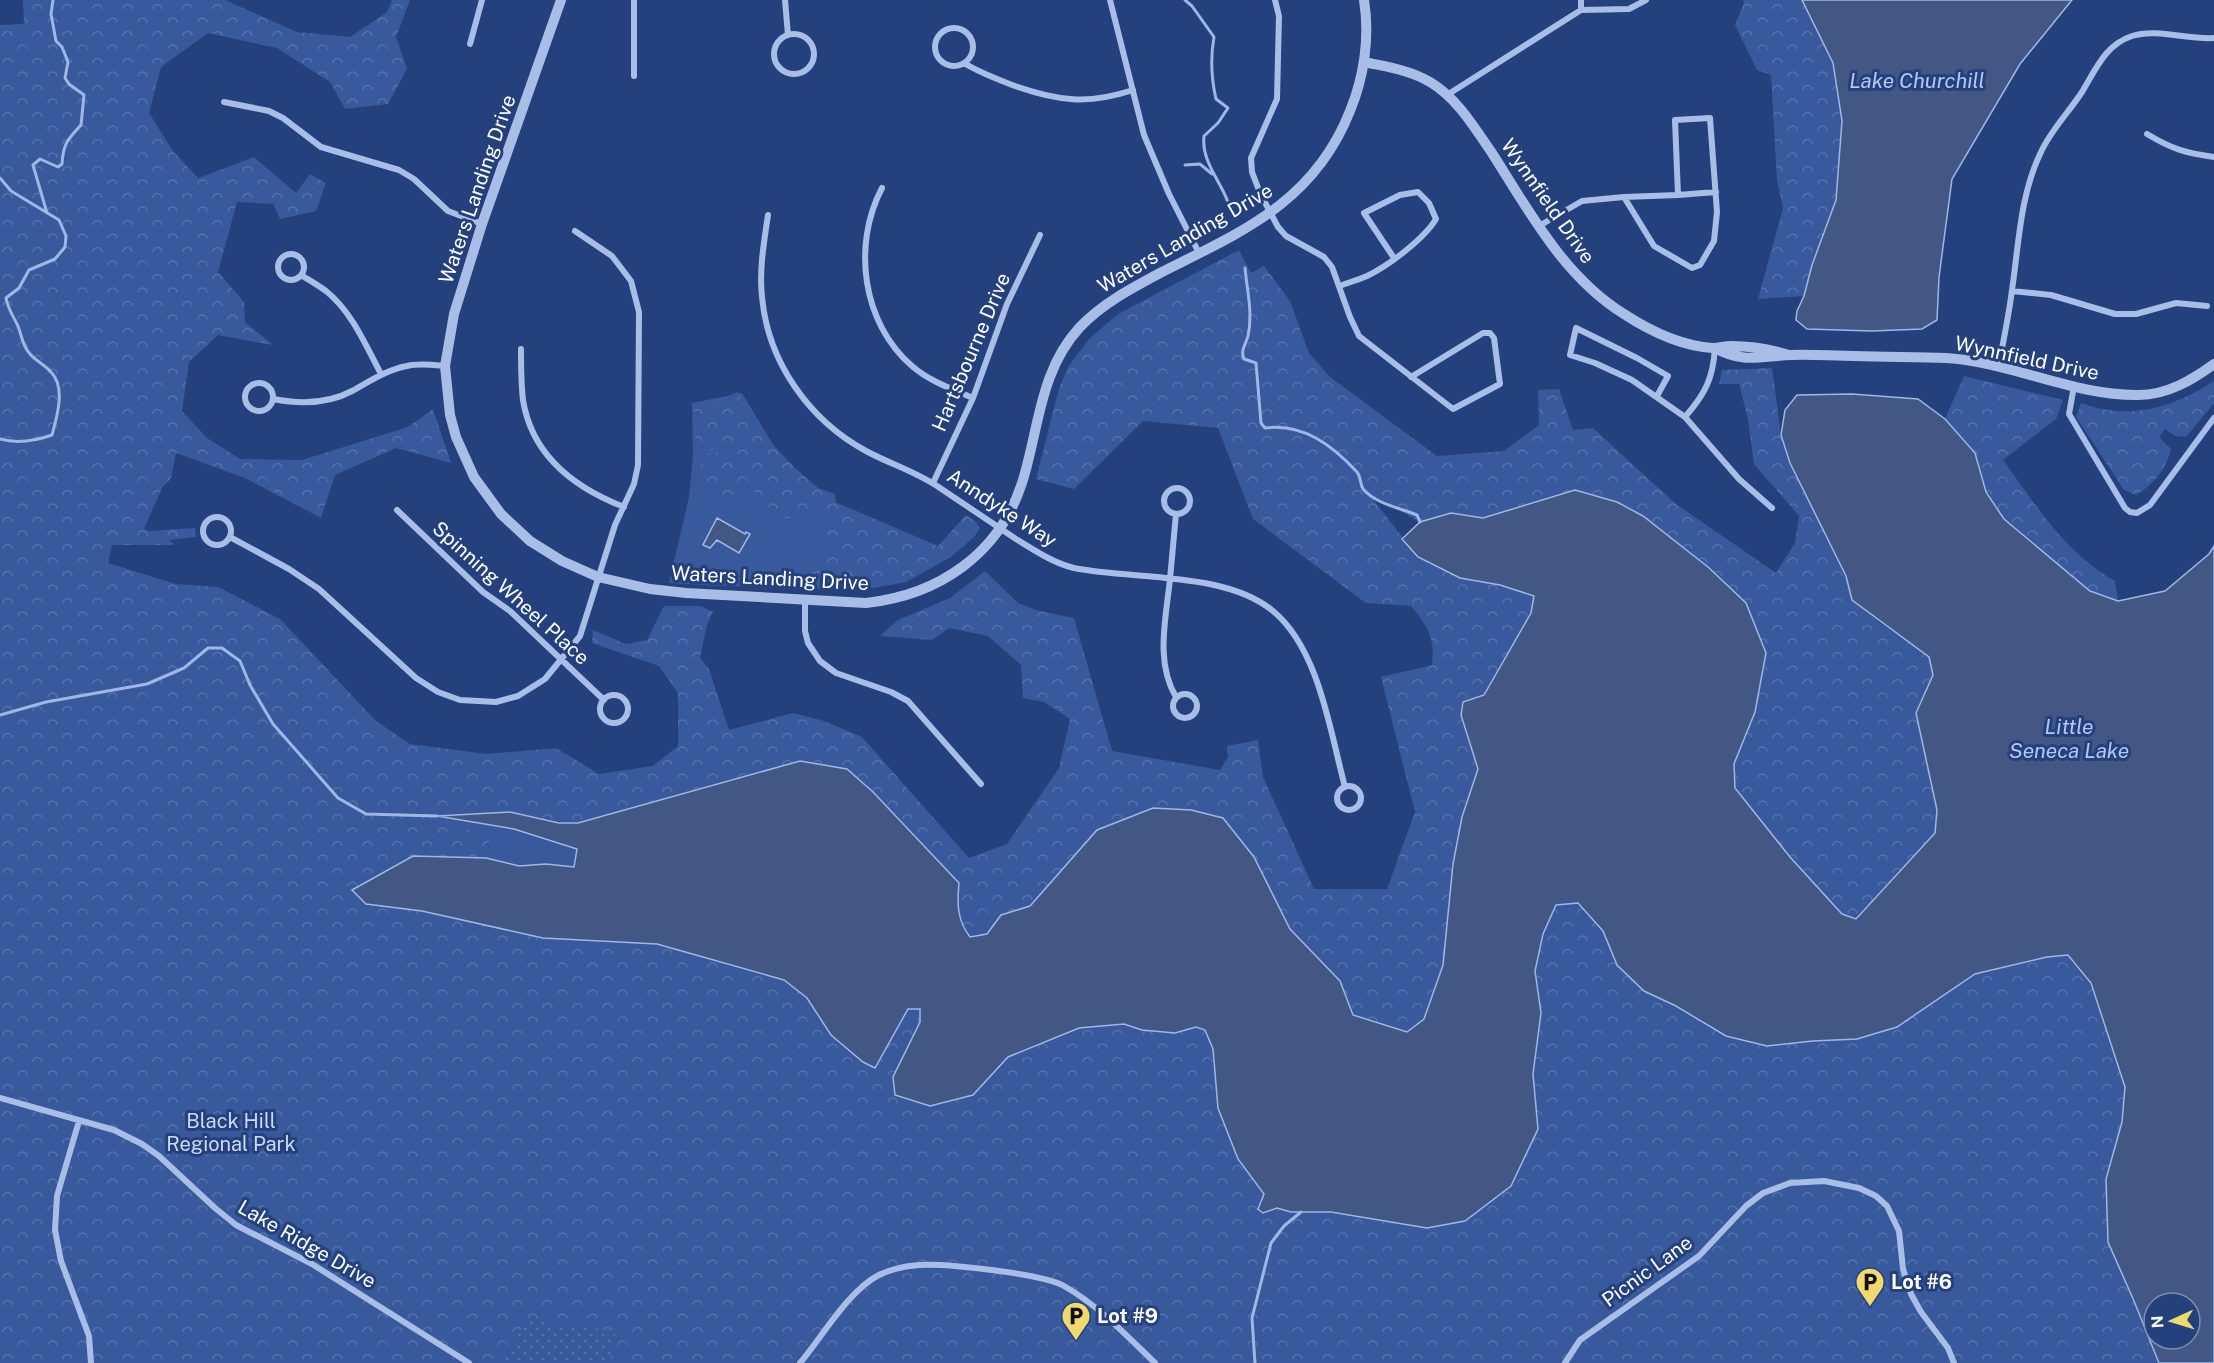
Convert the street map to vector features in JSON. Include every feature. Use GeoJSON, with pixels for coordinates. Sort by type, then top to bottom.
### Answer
{"type":"FeatureCollection","features":[{"type":"Feature","properties":{"kind":"street"},"geometry":{"type":"LineString","coordinates":[[470,44],[482,0]]}},
{"type":"Feature","properties":{"kind":"street","name":"Waters Landing Drive"},"geometry":{"type":"LineString","coordinates":[[561,0],[482,224],[454,314],[445,366],[450,415],[456,437],[474,477],[501,514],[530,541],[562,561],[598,577],[650,589],[686,593],[866,603],[888,601],[922,591],[953,575],[972,560],[1000,528],[1013,505],[1022,482],[1040,402],[1056,361],[1078,329],[1100,309],[1126,291],[1234,236],[1271,213],[1293,196],[1313,175],[1330,153],[1345,125],[1355,98],[1364,62],[1364,0]]}},
{"type":"Feature","properties":{"kind":"street"},"geometry":{"type":"LineString","coordinates":[[634,0],[634,76]]}},
{"type":"Feature","properties":{"kind":"street"},"geometry":{"type":"LineString","coordinates":[[785,0],[788,35]]}},
{"type":"Feature","properties":{"kind":"street"},"geometry":{"type":"LineString","coordinates":[[1110,0],[1144,135],[1169,194],[1199,253]]}},
{"type":"Feature","properties":{"kind":"street"},"geometry":{"type":"LineString","coordinates":[[1275,0],[1279,16],[1277,99],[1251,158],[1252,172],[1278,227],[1286,236],[1324,257],[1332,267],[1359,336],[1411,377],[1453,409],[1500,384],[1494,338],[1490,333],[1483,333],[1411,377]]}},
{"type":"Feature","properties":{"kind":"street"},"geometry":{"type":"LineString","coordinates":[[1581,0],[1581,10]]}},
{"type":"Feature","properties":{"kind":"street"},"geometry":{"type":"LineString","coordinates":[[1447,95],[1581,10],[1629,9],[1646,0]]}},
{"type":"Feature","properties":{"kind":"street"},"geometry":{"type":"LineString","coordinates":[[964,63],[972,54],[970,35],[959,28],[946,29],[938,38],[936,50],[941,60],[952,65],[964,63],[982,74],[1043,96],[1065,100],[1088,100],[1133,90]]}},
{"type":"Feature","properties":{"kind":"street"},"geometry":{"type":"LineString","coordinates":[[1999,366],[2026,190],[2040,153],[2080,94],[2104,53],[2134,35],[2149,33],[2198,39],[2214,38]]}},
{"type":"Feature","properties":{"kind":"street"},"geometry":{"type":"LineString","coordinates":[[795,34],[807,38],[814,50],[815,56],[809,69],[797,75],[784,72],[774,56],[777,43],[788,35],[795,34]]}},
{"type":"Feature","properties":{"kind":"street","name":"Wynnfield Drive"},"geometry":{"type":"LineString","coordinates":[[1364,62],[1410,72],[1430,82],[1447,95],[1469,119],[1539,226],[1584,283],[1622,313],[1668,337],[1692,345],[1715,348],[1730,346],[1769,349],[1789,355],[1948,358],[1999,366],[2113,395],[2142,395],[2167,390],[2192,380],[2214,364]]}},
{"type":"Feature","properties":{"kind":"street"},"geometry":{"type":"LineString","coordinates":[[224,102],[269,111],[283,118],[321,147],[399,170],[414,179],[448,211],[482,224]]}},
{"type":"Feature","properties":{"kind":"street"},"geometry":{"type":"LineString","coordinates":[[1624,197],[1654,246],[1692,268],[1700,265],[1714,241],[1718,212],[1710,118],[1675,120],[1678,195]]}},
{"type":"Feature","properties":{"kind":"street"},"geometry":{"type":"LineString","coordinates":[[2147,134],[2169,147],[2214,157]]}},
{"type":"Feature","properties":{"kind":"street"},"geometry":{"type":"LineString","coordinates":[[882,188],[872,206],[866,254],[867,283],[874,314],[888,341],[912,367],[939,384],[973,398]]}},
{"type":"Feature","properties":{"kind":"street"},"geometry":{"type":"LineString","coordinates":[[1340,286],[1366,276],[1394,258],[1431,228],[1436,219],[1429,203],[1418,192],[1400,195],[1364,213],[1394,258]]}},
{"type":"Feature","properties":{"kind":"street"},"geometry":{"type":"LineString","coordinates":[[1539,226],[1582,201],[1716,192]]}},
{"type":"Feature","properties":{"kind":"street","name":"Anndyke Way"},"geometry":{"type":"LineString","coordinates":[[768,215],[762,259],[762,298],[770,337],[786,374],[810,408],[840,435],[866,451],[933,483],[1045,557],[1072,567],[1212,584],[1245,594],[1273,610],[1296,635],[1313,668],[1345,787]]}},
{"type":"Feature","properties":{"kind":"street"},"geometry":{"type":"LineString","coordinates":[[230,537],[289,569],[320,589],[416,678],[438,692],[460,700],[496,702],[518,696],[545,679],[580,636],[615,525],[634,484],[638,465],[639,312],[631,282],[612,256],[575,231]]}},
{"type":"Feature","properties":{"kind":"street","name":"Hartsbourne Drive"},"geometry":{"type":"LineString","coordinates":[[933,483],[973,398],[1007,304],[1040,235]]}},
{"type":"Feature","properties":{"kind":"street"},"geometry":{"type":"LineString","coordinates":[[293,254],[300,258],[304,266],[302,275],[291,280],[284,278],[278,268],[282,258],[293,254]]}},
{"type":"Feature","properties":{"kind":"street"},"geometry":{"type":"LineString","coordinates":[[302,275],[325,290],[342,306],[355,325],[381,374]]}},
{"type":"Feature","properties":{"kind":"street"},"geometry":{"type":"LineString","coordinates":[[2012,291],[2051,295],[2115,314],[2136,314],[2176,303],[2207,306]]}},
{"type":"Feature","properties":{"kind":"street"},"geometry":{"type":"LineString","coordinates":[[1657,396],[1668,376],[1576,328],[1570,355],[1632,380],[1685,417],[1739,479],[1772,508]]}},
{"type":"Feature","properties":{"kind":"street"},"geometry":{"type":"LineString","coordinates":[[1685,417],[1704,393],[1711,376],[1715,348]]}},
{"type":"Feature","properties":{"kind":"street"},"geometry":{"type":"LineString","coordinates":[[521,349],[524,401],[530,424],[542,448],[556,466],[575,484],[624,507]]}},
{"type":"Feature","properties":{"kind":"street"},"geometry":{"type":"LineString","coordinates":[[273,399],[290,403],[322,401],[349,393],[381,374],[408,365],[445,366]]}},
{"type":"Feature","properties":{"kind":"street"},"geometry":{"type":"LineString","coordinates":[[255,383],[265,384],[272,390],[273,399],[265,410],[256,410],[249,406],[246,393],[255,383]]}},
{"type":"Feature","properties":{"kind":"street"},"geometry":{"type":"LineString","coordinates":[[2074,386],[2069,414],[2125,508],[2130,512],[2137,513],[2150,506],[2214,418]]}},
{"type":"Feature","properties":{"kind":"street"},"geometry":{"type":"LineString","coordinates":[[1178,487],[1187,492],[1190,502],[1185,511],[1176,514],[1167,509],[1164,500],[1168,490],[1178,487]]}},
{"type":"Feature","properties":{"kind":"street","name":"Spinning Wheel Place"},"geometry":{"type":"LineString","coordinates":[[397,510],[483,592],[510,611],[604,700]]}},
{"type":"Feature","properties":{"kind":"street"},"geometry":{"type":"LineString","coordinates":[[1176,514],[1164,636],[1164,661],[1168,683],[1176,697]]}},
{"type":"Feature","properties":{"kind":"street"},"geometry":{"type":"LineString","coordinates":[[222,517],[229,523],[230,537],[224,544],[214,545],[206,540],[203,527],[208,519],[222,517]]}},
{"type":"Feature","properties":{"kind":"street"},"geometry":{"type":"LineString","coordinates":[[805,601],[805,631],[808,643],[820,661],[836,673],[891,692],[908,701],[981,784]]}},
{"type":"Feature","properties":{"kind":"street"},"geometry":{"type":"LineString","coordinates":[[1185,694],[1194,698],[1197,706],[1193,715],[1184,718],[1176,715],[1172,706],[1176,697],[1185,694]]}},
{"type":"Feature","properties":{"kind":"street","name":"Spinning Wheel Place"},"geometry":{"type":"LineString","coordinates":[[615,696],[623,699],[628,710],[624,719],[616,723],[607,721],[601,714],[604,700],[615,696]]}},
{"type":"Feature","properties":{"kind":"street","name":"Anndyke Way"},"geometry":{"type":"LineString","coordinates":[[1345,787],[1354,788],[1360,795],[1359,804],[1352,810],[1343,809],[1337,802],[1338,793],[1345,787]]}},
{"type":"Feature","properties":{"kind":"street","name":"Lake Ridge Drive"},"geometry":{"type":"LineString","coordinates":[[0,1098],[114,1130],[142,1144],[159,1156],[236,1225],[312,1264],[469,1363]]}},
{"type":"Feature","properties":{"kind":"street"},"geometry":{"type":"LineString","coordinates":[[79,1121],[57,1196],[55,1230],[61,1261],[89,1336],[91,1363]]}},
{"type":"Feature","properties":{"kind":"street","name":"Picnic Lane"},"geometry":{"type":"LineString","coordinates":[[1565,1363],[1580,1340],[1699,1256],[1746,1206],[1763,1193],[1790,1183],[1824,1181],[1859,1188],[1876,1196],[1887,1206],[1899,1231],[1903,1269],[1911,1294],[1921,1312],[1948,1348],[1954,1363]]}},
{"type":"Feature","properties":{"kind":"street"},"geometry":{"type":"LineString","coordinates":[[800,1363],[847,1302],[879,1275],[898,1268],[944,1265],[1046,1279],[1063,1285],[1089,1303],[1155,1363]]}},
{"type":"Feature","properties":{"kind":"green space","name":"Black Hill Regional Park"},"geometry":{"type":"Polygon","coordinates":[[[23,0],[225,0],[297,32],[350,37],[387,12],[392,0],[410,0],[396,37],[407,69],[388,104],[345,109],[330,82],[277,48],[208,33],[161,67],[149,113],[173,151],[198,178],[254,157],[296,193],[310,174],[326,183],[316,211],[280,219],[273,204],[237,202],[218,272],[244,302],[245,322],[273,345],[218,335],[189,362],[182,411],[207,438],[240,459],[302,460],[408,427],[433,409],[451,463],[396,448],[335,475],[321,518],[245,478],[176,453],[171,478],[162,488],[144,529],[149,531],[195,528],[196,537],[170,540],[174,545],[112,545],[108,563],[176,584],[218,587],[280,619],[376,721],[410,744],[487,754],[556,748],[599,774],[653,766],[678,746],[678,693],[659,666],[592,643],[593,630],[626,644],[647,640],[664,606],[701,606],[713,612],[707,625],[700,658],[709,669],[729,730],[793,713],[824,721],[862,737],[969,858],[1007,844],[1059,768],[1070,719],[1044,702],[1023,698],[1021,665],[988,636],[949,628],[932,640],[880,636],[898,620],[950,598],[985,571],[1018,603],[1039,611],[1074,618],[1112,751],[1220,770],[1228,757],[1227,746],[1258,740],[1263,777],[1314,889],[1387,889],[1415,812],[1381,677],[1432,665],[1431,640],[1426,627],[1411,606],[1366,603],[1253,519],[1218,428],[1143,421],[1074,489],[1036,479],[1059,388],[1068,367],[1089,339],[1118,314],[1239,250],[1251,273],[1264,266],[1290,301],[1309,353],[1330,377],[1437,456],[1504,451],[1539,425],[1538,390],[1559,389],[1573,430],[1593,428],[1676,504],[1776,573],[1795,543],[1799,516],[1754,464],[1748,419],[1739,384],[1719,384],[1722,370],[1772,368],[1781,435],[1846,576],[1852,600],[1929,656],[1934,675],[1916,713],[1937,810],[1935,833],[1856,919],[1842,914],[1827,898],[1818,894],[1735,788],[1734,764],[1755,712],[1708,567],[1643,516],[1617,502],[1576,490],[1483,518],[1451,513],[1420,522],[1368,493],[1418,557],[1534,595],[1531,613],[1484,695],[1461,715],[1478,769],[1462,817],[1453,864],[1443,965],[1424,1019],[1407,1032],[1353,1015],[1340,981],[1290,929],[1270,889],[1249,857],[1153,808],[1097,830],[1030,907],[1001,915],[987,934],[970,937],[961,922],[799,761],[578,823],[512,815],[439,816],[490,839],[486,858],[413,856],[395,867],[366,904],[422,911],[543,938],[657,944],[784,980],[807,998],[831,1035],[875,1067],[908,1009],[921,1009],[920,1022],[893,1077],[994,1073],[1008,1057],[1079,1028],[1124,1024],[1142,1030],[1175,1033],[1196,1027],[1205,1029],[1213,1049],[1218,1108],[1238,1159],[1264,1194],[1258,1209],[1264,1213],[1277,1208],[1291,1212],[1331,1212],[1427,1228],[1465,1221],[1511,1186],[1538,1130],[1533,1074],[1541,1013],[1535,972],[1543,934],[1556,905],[1578,903],[1603,931],[1617,965],[1644,991],[1676,1006],[1813,1041],[1857,1039],[1880,1032],[1923,1009],[1975,974],[2047,957],[2068,955],[2091,983],[2125,1087],[2122,1122],[2106,1179],[2108,1242],[2142,1321],[2142,1351],[2154,1351],[2159,1363],[0,1363],[0,25],[24,24],[23,0]]]}},
{"type":"Feature","properties":{"kind":"green space"},"geometry":{"type":"Polygon","coordinates":[[[1743,0],[1802,0],[1833,63],[1842,121],[1836,200],[1812,265],[1804,296],[1758,299],[1783,208],[1777,180],[1771,75],[1757,70],[1735,25],[1744,3],[1743,0]]]}},
{"type":"Feature","properties":{"kind":"green space"},"geometry":{"type":"Polygon","coordinates":[[[1964,376],[2063,400],[2056,419],[2003,460],[2066,542],[2097,570],[2115,581],[2118,601],[2090,591],[2004,519],[1986,492],[1975,453],[1945,419],[1964,376]]]}},
{"type":"Feature","properties":{"kind":"green space"},"geometry":{"type":"Polygon","coordinates":[[[2214,381],[2214,403],[2186,437],[2175,436],[2165,429],[2159,437],[2171,449],[2169,456],[2158,475],[2136,495],[2124,490],[2076,417],[2081,403],[2117,411],[2150,409],[2182,398],[2214,381]]]}},
{"type":"Feature","properties":{"kind":"green space"},"geometry":{"type":"Polygon","coordinates":[[[738,392],[753,423],[795,468],[833,501],[938,546],[966,515],[980,528],[974,537],[951,557],[906,582],[873,588],[814,589],[813,566],[829,551],[826,517],[818,517],[816,510],[803,512],[791,518],[770,519],[768,505],[756,506],[749,446],[696,452],[694,405],[708,404],[738,392]]]}},
{"type":"Feature","properties":{"kind":"green space"},"geometry":{"type":"Polygon","coordinates":[[[742,393],[780,456],[807,484],[835,494],[846,584],[758,587],[669,583],[689,497],[693,455],[692,403],[742,393]]]}},
{"type":"Feature","properties":{"kind":"green space"},"geometry":{"type":"Polygon","coordinates":[[[747,449],[752,496],[705,501],[700,454],[747,449]]]}},
{"type":"Feature","properties":{"kind":"green space"},"geometry":{"type":"Polygon","coordinates":[[[437,816],[514,829],[578,849],[574,867],[546,864],[519,866],[486,858],[490,839],[437,816]]]}},
{"type":"Feature","properties":{"kind":"green space"},"geometry":{"type":"Polygon","coordinates":[[[525,1320],[616,1331],[609,1363],[494,1363],[509,1356],[525,1320]]]}},
{"type":"Feature","properties":{"kind":"water","name":"Lake Churchill"},"geometry":{"type":"Polygon","coordinates":[[[1802,0],[2072,0],[2020,64],[1952,179],[1939,277],[1937,320],[1922,329],[1872,331],[1807,329],[1796,320],[1812,265],[1836,200],[1842,121],[1833,63],[1802,0]]]}},
{"type":"Feature","properties":{"kind":"water","name":"Little Seneca Lake"},"geometry":{"type":"Polygon","coordinates":[[[1852,394],[1918,399],[1945,419],[1975,453],[1986,492],[2004,519],[2090,591],[2118,601],[2165,591],[2209,554],[2214,546],[2214,1363],[2159,1363],[2154,1351],[2202,1351],[2202,1291],[2142,1291],[2142,1321],[2108,1242],[2106,1179],[2122,1122],[2125,1087],[2091,983],[2068,955],[2047,957],[1975,974],[1897,1027],[1857,1039],[1767,1046],[1726,1036],[1676,1006],[1644,991],[1617,965],[1603,931],[1578,903],[1556,905],[1543,934],[1535,971],[1541,1013],[1533,1074],[1538,1129],[1511,1186],[1465,1221],[1427,1228],[1331,1212],[1291,1212],[1277,1208],[1263,1213],[1258,1209],[1264,1194],[1238,1159],[1218,1108],[1213,1049],[1205,1030],[1196,1027],[1175,1033],[1142,1030],[1124,1024],[1079,1028],[1008,1057],[973,1095],[930,1106],[895,1095],[893,1077],[920,1022],[920,1009],[908,1009],[875,1068],[863,1062],[831,1035],[807,998],[784,980],[657,944],[543,938],[422,911],[366,904],[352,890],[413,856],[486,858],[519,866],[546,864],[574,867],[577,849],[514,829],[437,816],[510,812],[559,823],[578,823],[800,761],[847,769],[873,792],[959,883],[959,912],[970,937],[987,934],[1001,915],[1030,906],[1097,830],[1153,808],[1191,810],[1223,818],[1254,857],[1290,929],[1340,981],[1353,1015],[1407,1032],[1424,1019],[1443,965],[1453,864],[1462,817],[1478,769],[1461,715],[1463,702],[1484,695],[1531,613],[1534,596],[1500,585],[1460,578],[1418,557],[1402,539],[1420,522],[1451,513],[1483,518],[1575,490],[1617,502],[1643,516],[1708,567],[1746,603],[1766,653],[1755,712],[1734,764],[1735,788],[1790,857],[1842,914],[1856,919],[1935,833],[1937,810],[1916,713],[1933,675],[1929,657],[1852,600],[1846,576],[1790,463],[1781,435],[1785,410],[1797,395],[1852,394]]]}},
{"type":"Feature","properties":{"kind":"water"},"geometry":{"type":"Polygon","coordinates":[[[717,518],[745,534],[746,532],[750,534],[739,553],[717,540],[710,548],[703,545],[717,518]]]}},
{"type":"Feature","properties":{"kind":"waterway"},"geometry":{"type":"LineString","coordinates":[[47,213],[33,165],[40,159],[58,167],[62,164],[67,142],[81,125],[84,95],[69,84],[65,78],[68,62],[62,47],[56,41],[51,14],[53,0]]}},
{"type":"Feature","properties":{"kind":"waterway"},"geometry":{"type":"LineString","coordinates":[[1185,0],[1192,6],[1214,37],[1212,60],[1214,91],[1216,99],[1228,108],[1218,123],[1204,136],[1204,145],[1208,162],[1228,202]]}},
{"type":"Feature","properties":{"kind":"waterway"},"geometry":{"type":"LineString","coordinates":[[1185,165],[1200,164],[1212,174]]}},
{"type":"Feature","properties":{"kind":"waterway"},"geometry":{"type":"LineString","coordinates":[[0,178],[11,191],[59,220],[66,236],[65,247],[55,259],[29,270],[19,288],[6,298],[27,350],[56,378],[59,402],[52,435],[26,441],[0,439]]}},
{"type":"Feature","properties":{"kind":"waterway"},"geometry":{"type":"LineString","coordinates":[[1245,268],[1250,319],[1243,356],[1244,359],[1256,363],[1261,423],[1265,428],[1292,429],[1316,438],[1337,453],[1357,472],[1363,489],[1368,494],[1381,502],[1417,515],[1420,522]]}},
{"type":"Feature","properties":{"kind":"waterway"},"geometry":{"type":"LineString","coordinates":[[0,715],[46,702],[147,684],[184,668],[208,648],[222,648],[240,661],[250,685],[273,724],[338,798],[366,814],[437,816]]}},
{"type":"Feature","properties":{"kind":"waterway"},"geometry":{"type":"LineString","coordinates":[[1255,1363],[1252,1318],[1271,1243],[1284,1226],[1301,1212]]}},
{"type":"Feature","properties":{"kind":"place","name":"Lot #6"},"geometry":{"type":"Point","coordinates":[1870,1308]}},
{"type":"Feature","properties":{"kind":"place","name":"Lot #9"},"geometry":{"type":"Point","coordinates":[1076,1342]}}]}
